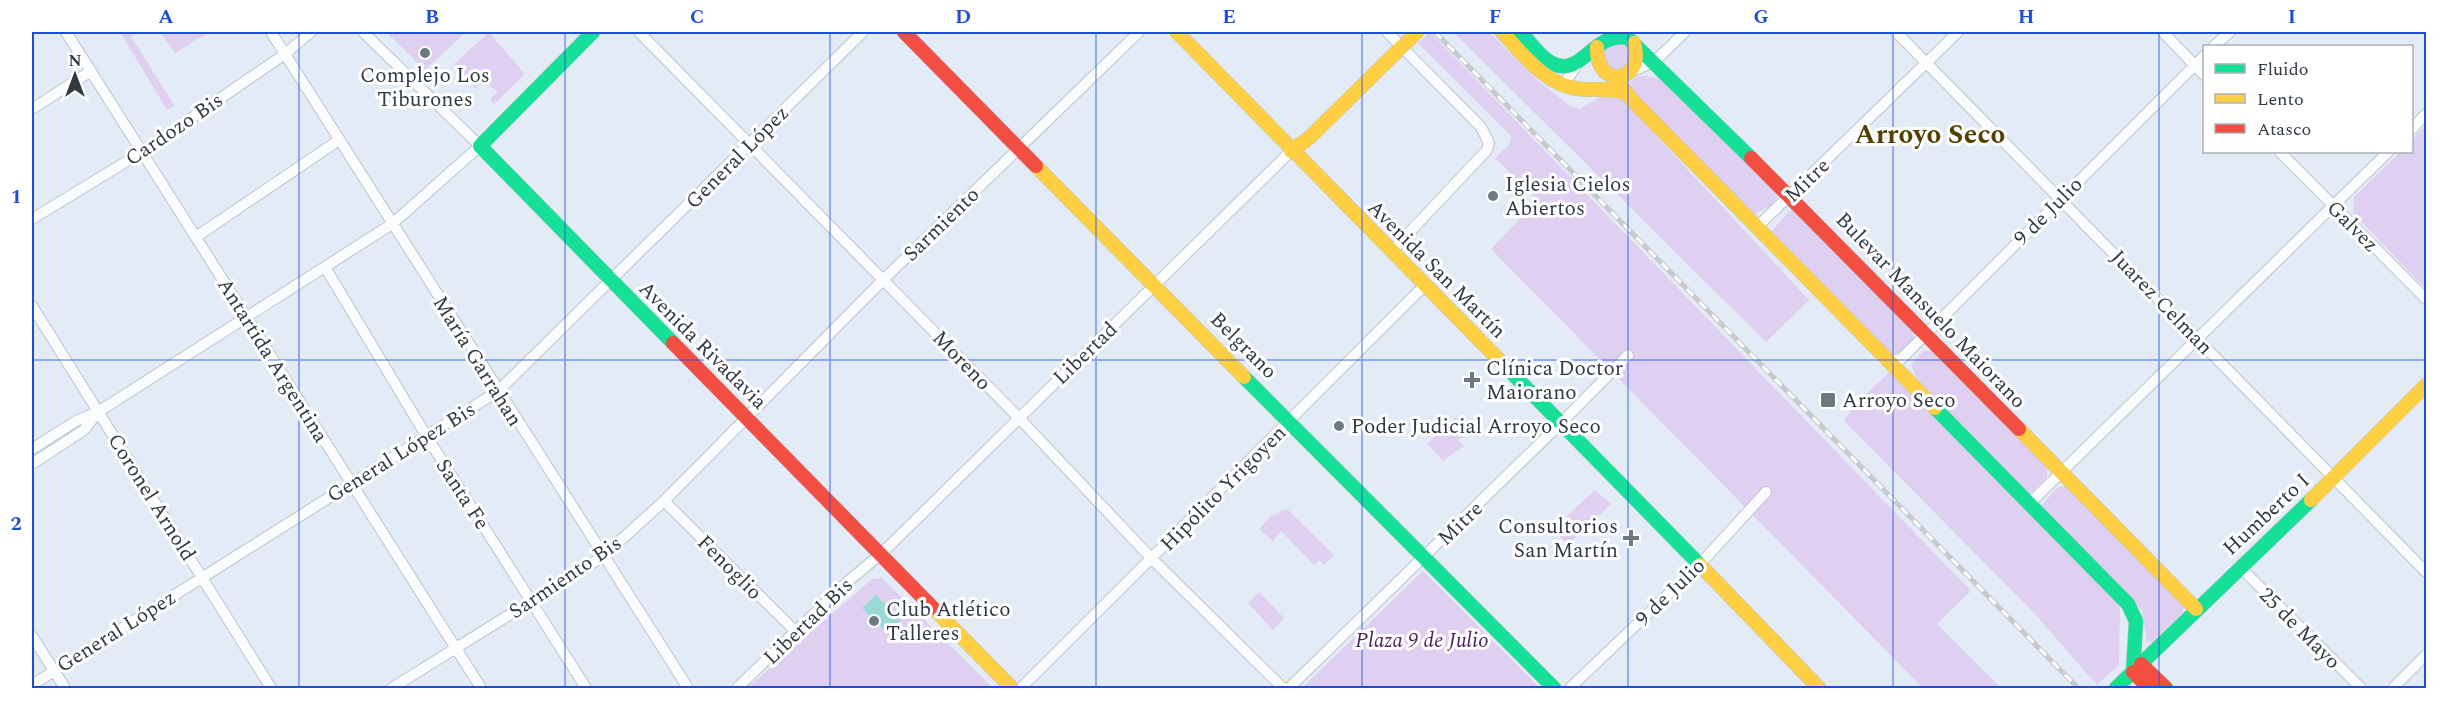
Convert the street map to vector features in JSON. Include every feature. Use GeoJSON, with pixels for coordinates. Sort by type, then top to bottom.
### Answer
{"type":"FeatureCollection","features":[{"type":"Feature","properties":{"kind":"main road"},"geometry":{"type":"LineString","coordinates":[[480,146],[593,32]]}},
{"type":"Feature","properties":{"kind":"main road","name":"Belgrano"},"geometry":{"type":"LineString","coordinates":[[904,32],[1020,147],[1423,559],[1554,688]]}},
{"type":"Feature","properties":{"kind":"main road","name":"Avenida San Martín"},"geometry":{"type":"LineString","coordinates":[[1177,32],[1424,286],[1701,563],[1820,688]]}},
{"type":"Feature","properties":{"kind":"main road"},"geometry":{"type":"LineString","coordinates":[[1291,151],[1309,138],[1397,37],[1417,32]]}},
{"type":"Feature","properties":{"kind":"main road"},"geometry":{"type":"LineString","coordinates":[[1502,32],[1546,75],[1563,86],[1611,87],[1627,94]]}},
{"type":"Feature","properties":{"kind":"main road"},"geometry":{"type":"LineString","coordinates":[[1520,32],[1551,62],[1562,67],[1572,66],[1597,47]]}},
{"type":"Feature","properties":{"kind":"main road"},"geometry":{"type":"LineString","coordinates":[[1591,88],[1612,77],[1629,73],[1636,65],[1638,55],[1634,43],[1625,36],[1614,34],[1601,41],[1595,54],[1599,68],[1612,77],[2028,505],[2128,604],[2134,612],[2136,641],[2149,688]]}},
{"type":"Feature","properties":{"kind":"main road","name":"Bulevar Mansuelo Maiorano"},"geometry":{"type":"LineString","coordinates":[[1634,43],[1790,196],[2196,609]]}},
{"type":"Feature","properties":{"kind":"main road","name":"Avenida Rivadavia"},"geometry":{"type":"LineString","coordinates":[[480,146],[1012,688]]}},
{"type":"Feature","properties":{"kind":"main road","name":"Humberto I"},"geometry":{"type":"LineString","coordinates":[[2116,688],[2334,479],[2427,385]]}},
{"type":"Feature","properties":{"kind":"main road"},"geometry":{"type":"LineString","coordinates":[[2136,641],[2142,663],[2166,688]]}},
{"type":"Feature","properties":{"kind":"street","name":"Antartida Argentina"},"geometry":{"type":"LineString","coordinates":[[66,32],[481,688]]}},
{"type":"Feature","properties":{"kind":"street","name":"María Garrahan"},"geometry":{"type":"LineString","coordinates":[[271,32],[602,557],[688,688]]}},
{"type":"Feature","properties":{"kind":"street","name":"Cardozo Bis"},"geometry":{"type":"LineString","coordinates":[[32,219],[142,152],[285,54],[311,32]]}},
{"type":"Feature","properties":{"kind":"street","name":"Avenida Rivadavia"},"geometry":{"type":"LineString","coordinates":[[363,32],[480,146]]}},
{"type":"Feature","properties":{"kind":"street","name":"Moreno"},"geometry":{"type":"LineString","coordinates":[[639,32],[1019,418],[1151,558],[1283,688]]}},
{"type":"Feature","properties":{"kind":"street","name":"General López"},"geometry":{"type":"LineString","coordinates":[[611,282],[863,32]]}},
{"type":"Feature","properties":{"kind":"street","name":"Sarmiento"},"geometry":{"type":"LineString","coordinates":[[745,418],[883,280],[1139,32]]}},
{"type":"Feature","properties":{"kind":"street"},"geometry":{"type":"LineString","coordinates":[[1629,73],[1654,61],[1685,32]]}},
{"type":"Feature","properties":{"kind":"street","name":"Juarez Celman"},"geometry":{"type":"LineString","coordinates":[[1896,32],[2062,198],[2427,572]]}},
{"type":"Feature","properties":{"kind":"street","name":"Mitre"},"geometry":{"type":"LineString","coordinates":[[1758,226],[1958,32]]}},
{"type":"Feature","properties":{"kind":"street"},"geometry":{"type":"LineString","coordinates":[[2163,32],[2203,73]]}},
{"type":"Feature","properties":{"kind":"street"},"geometry":{"type":"LineString","coordinates":[[2215,45],[2230,32]]}},
{"type":"Feature","properties":{"kind":"street"},"geometry":{"type":"LineString","coordinates":[[1391,252],[1487,150],[1489,143],[1481,127],[1397,37]]}},
{"type":"Feature","properties":{"kind":"street","name":"9 de Julio"},"geometry":{"type":"LineString","coordinates":[[1889,362],[1901,359],[2203,58]]}},
{"type":"Feature","properties":{"kind":"street"},"geometry":{"type":"LineString","coordinates":[[1563,86],[1580,60]]}},
{"type":"Feature","properties":{"kind":"street"},"geometry":{"type":"LineString","coordinates":[[32,109],[91,71]]}},
{"type":"Feature","properties":{"kind":"street"},"geometry":{"type":"LineString","coordinates":[[2413,128],[2427,114]]}},
{"type":"Feature","properties":{"kind":"street"},"geometry":{"type":"LineString","coordinates":[[195,237],[339,140]]}},
{"type":"Feature","properties":{"kind":"street"},"geometry":{"type":"LineString","coordinates":[[32,449],[76,420],[98,412],[392,224],[480,146]]}},
{"type":"Feature","properties":{"kind":"street","name":"Libertad"},"geometry":{"type":"LineString","coordinates":[[880,555],[1291,151]]}},
{"type":"Feature","properties":{"kind":"street","name":"Galvez"},"geometry":{"type":"LineString","coordinates":[[2281,153],[2427,300]]}},
{"type":"Feature","properties":{"kind":"street"},"geometry":{"type":"LineString","coordinates":[[2028,505],[2387,153]]}},
{"type":"Feature","properties":{"kind":"street","name":"Santa Fe"},"geometry":{"type":"LineString","coordinates":[[325,267],[427,437],[586,688]]}},
{"type":"Feature","properties":{"kind":"street","name":"General López Bis"},"geometry":{"type":"LineString","coordinates":[[201,577],[498,391],[611,282]]}},
{"type":"Feature","properties":{"kind":"street","name":"Hipólito Yrigoyen"},"geometry":{"type":"LineString","coordinates":[[1021,688],[1424,286]]}},
{"type":"Feature","properties":{"kind":"street","name":"Coronel Arnold"},"geometry":{"type":"LineString","coordinates":[[32,306],[272,688]]}},
{"type":"Feature","properties":{"kind":"street","name":"Mitre"},"geometry":{"type":"LineString","coordinates":[[1289,688],[1562,423],[1628,355]]}},
{"type":"Feature","properties":{"kind":"street"},"geometry":{"type":"LineString","coordinates":[[32,464],[84,430],[98,412]]}},
{"type":"Feature","properties":{"kind":"street","name":"Sarmiento Bis"},"geometry":{"type":"LineString","coordinates":[[392,688],[602,557],[664,501],[745,418]]}},
{"type":"Feature","properties":{"kind":"street","name":"9 de Julio"},"geometry":{"type":"LineString","coordinates":[[1570,688],[1701,563],[1766,492]]}},
{"type":"Feature","properties":{"kind":"street","name":"Fenoglio"},"geometry":{"type":"LineString","coordinates":[[664,501],[796,632]]}},
{"type":"Feature","properties":{"kind":"street","name":"Libertad Bis"},"geometry":{"type":"LineString","coordinates":[[737,688],[880,555]]}},
{"type":"Feature","properties":{"kind":"street","name":"25 de Mayo"},"geometry":{"type":"LineString","coordinates":[[2240,567],[2361,688]]}},
{"type":"Feature","properties":{"kind":"street","name":"General López"},"geometry":{"type":"LineString","coordinates":[[32,685],[201,577]]}},
{"type":"Feature","properties":{"kind":"street"},"geometry":{"type":"LineString","coordinates":[[32,636],[64,688]]}},
{"type":"Feature","properties":{"kind":"street"},"geometry":{"type":"LineString","coordinates":[[2393,688],[2427,655]]}},
{"type":"Feature","properties":{"kind":"green space"},"geometry":{"type":"Polygon","coordinates":[[[120,32],[140,32],[131,37],[175,106],[167,110],[120,32]]]}},
{"type":"Feature","properties":{"kind":"green space"},"geometry":{"type":"Polygon","coordinates":[[[160,32],[206,32],[207,34],[175,53],[160,32]]]}},
{"type":"Feature","properties":{"kind":"green space","name":"Complejo Los Tiburones"},"geometry":{"type":"Polygon","coordinates":[[[386,32],[466,32],[425,70],[386,32]]]}},
{"type":"Feature","properties":{"kind":"green space"},"geometry":{"type":"Polygon","coordinates":[[[489,32],[525,74],[494,104],[490,100],[497,92],[484,80],[475,88],[454,64],[489,32]]]}},
{"type":"Feature","properties":{"kind":"green space"},"geometry":{"type":"Polygon","coordinates":[[[1430,32],[1971,591],[1937,624],[2001,688],[1923,688],[1491,249],[1538,200],[1495,158],[1509,145],[1511,136],[1418,43],[1430,32]]]}},
{"type":"Feature","properties":{"kind":"green space"},"geometry":{"type":"Polygon","coordinates":[[[1453,32],[1489,32],[1537,80],[1570,106],[1580,109],[1600,97],[1621,98],[1809,300],[1766,342],[1453,32]]]}},
{"type":"Feature","properties":{"kind":"green space"},"geometry":{"type":"Polygon","coordinates":[[[1616,42],[1626,46],[1630,56],[1626,66],[1616,70],[1606,66],[1602,56],[1606,46],[1616,42]]]}},
{"type":"Feature","properties":{"kind":"green space"},"geometry":{"type":"Polygon","coordinates":[[[1636,77],[1660,79],[1776,188],[1778,195],[1771,206],[1755,214],[1750,212],[1629,89],[1630,82],[1636,77]]]}},
{"type":"Feature","properties":{"kind":"green space"},"geometry":{"type":"Polygon","coordinates":[[[2426,125],[2426,289],[2353,213],[2354,197],[2399,153],[2413,153],[2413,139],[2426,125]]]}},
{"type":"Feature","properties":{"kind":"green space"},"geometry":{"type":"Polygon","coordinates":[[[1793,210],[1799,212],[1914,329],[1913,341],[1897,355],[1892,355],[1771,232],[1788,212],[1793,210]]]}},
{"type":"Feature","properties":{"kind":"green space"},"geometry":{"type":"Polygon","coordinates":[[[1935,350],[2047,464],[2047,477],[2030,494],[1919,384],[1911,365],[1923,351],[1935,350]]]}},
{"type":"Feature","properties":{"kind":"green space"},"geometry":{"type":"Polygon","coordinates":[[[1891,371],[2120,606],[2119,665],[2097,685],[2034,613],[1844,421],[1856,403],[1891,371]]]}},
{"type":"Feature","properties":{"kind":"green space"},"geometry":{"type":"Polygon","coordinates":[[[1456,417],[1469,431],[1458,440],[1464,446],[1443,461],[1427,444],[1456,417]]]}},
{"type":"Feature","properties":{"kind":"green space"},"geometry":{"type":"Polygon","coordinates":[[[2070,487],[2184,606],[2183,612],[2153,642],[2147,642],[2142,611],[2041,506],[2057,488],[2070,487]]]}},
{"type":"Feature","properties":{"kind":"green space"},"geometry":{"type":"Polygon","coordinates":[[[1595,490],[1611,504],[1568,545],[1553,529],[1595,490]]]}},
{"type":"Feature","properties":{"kind":"green space"},"geometry":{"type":"Polygon","coordinates":[[[1287,509],[1334,555],[1324,565],[1319,560],[1314,565],[1281,531],[1273,541],[1259,529],[1271,516],[1287,509]]]}},
{"type":"Feature","properties":{"kind":"green space","name":"Plaza 9 de Julio"},"geometry":{"type":"Polygon","coordinates":[[[1423,571],[1540,688],[1302,688],[1423,571]]]}},
{"type":"Feature","properties":{"kind":"green space","name":"Club Atlético Talleres"},"geometry":{"type":"Polygon","coordinates":[[[882,578],[993,688],[747,688],[872,579],[882,578]]]}},
{"type":"Feature","properties":{"kind":"green space"},"geometry":{"type":"Polygon","coordinates":[[[1259,592],[1284,618],[1273,630],[1248,603],[1259,592]]]}},
{"type":"Feature","properties":{"kind":"shaded area"},"geometry":{"type":"Polygon","coordinates":[[[876,595],[901,620],[887,633],[862,608],[876,595]]]}},
{"type":"Feature","properties":{"kind":"railway"},"geometry":{"type":"LineString","coordinates":[[1435,32],[2078,688]]}},
{"type":"Feature","properties":{"kind":"traffic: fast"},"geometry":{"type":"LineString","coordinates":[[593,32],[480,146],[673,343]]}},
{"type":"Feature","properties":{"kind":"traffic: fast"},"geometry":{"type":"LineString","coordinates":[[1520,32],[1546,59],[1561,66],[1579,61],[1605,41],[1628,38],[1751,158]]}},
{"type":"Feature","properties":{"kind":"traffic: fast"},"geometry":{"type":"LineString","coordinates":[[1502,363],[1700,565]]}},
{"type":"Feature","properties":{"kind":"traffic: fast"},"geometry":{"type":"LineString","coordinates":[[1244,377],[1554,688]]}},
{"type":"Feature","properties":{"kind":"traffic: fast"},"geometry":{"type":"LineString","coordinates":[[1935,408],[2128,604],[2136,621],[2133,672]]}},
{"type":"Feature","properties":{"kind":"traffic: fast"},"geometry":{"type":"LineString","coordinates":[[2116,688],[2311,500]]}},
{"type":"Feature","properties":{"kind":"traffic: slow"},"geometry":{"type":"LineString","coordinates":[[1177,32],[1502,363]]}},
{"type":"Feature","properties":{"kind":"traffic: slow"},"geometry":{"type":"LineString","coordinates":[[1291,151],[1309,138],[1417,32]]}},
{"type":"Feature","properties":{"kind":"traffic: slow"},"geometry":{"type":"LineString","coordinates":[[1502,32],[1527,59],[1546,76],[1557,82],[1580,89],[1626,93]]}},
{"type":"Feature","properties":{"kind":"traffic: slow"},"geometry":{"type":"LineString","coordinates":[[1597,47],[1599,61],[1604,70],[1619,77],[1627,74],[1633,67],[1636,57],[1634,43]]}},
{"type":"Feature","properties":{"kind":"traffic: slow"},"geometry":{"type":"LineString","coordinates":[[1614,77],[1632,100],[1935,408]]}},
{"type":"Feature","properties":{"kind":"traffic: slow"},"geometry":{"type":"LineString","coordinates":[[1036,166],[1244,377]]}},
{"type":"Feature","properties":{"kind":"traffic: slow"},"geometry":{"type":"LineString","coordinates":[[2311,500],[2426,385]]}},
{"type":"Feature","properties":{"kind":"traffic: slow"},"geometry":{"type":"LineString","coordinates":[[2019,429],[2196,609]]}},
{"type":"Feature","properties":{"kind":"traffic: slow"},"geometry":{"type":"LineString","coordinates":[[1700,565],[1819,688]]}},
{"type":"Feature","properties":{"kind":"traffic: slow"},"geometry":{"type":"LineString","coordinates":[[933,608],[1012,688]]}},
{"type":"Feature","properties":{"kind":"traffic: jam"},"geometry":{"type":"LineString","coordinates":[[904,32],[1036,166]]}},
{"type":"Feature","properties":{"kind":"traffic: jam"},"geometry":{"type":"LineString","coordinates":[[1751,158],[2019,429]]}},
{"type":"Feature","properties":{"kind":"traffic: jam"},"geometry":{"type":"LineString","coordinates":[[673,343],[933,608]]}},
{"type":"Feature","properties":{"kind":"traffic: jam"},"geometry":{"type":"LineString","coordinates":[[2141,664],[2166,688]]}},
{"type":"Feature","properties":{"kind":"traffic: jam"},"geometry":{"type":"LineString","coordinates":[[2133,672],[2149,688]]}},
{"type":"Feature","properties":{"kind":"place","name":"Complejo Los Tiburones"},"geometry":{"type":"Point","coordinates":[425,53]}},
{"type":"Feature","properties":{"kind":"place","name":"Iglesia Cielos Abiertos"},"geometry":{"type":"Point","coordinates":[1493,196]}},
{"type":"Feature","properties":{"kind":"place","name":"Clínica Doctor Maiorano"},"geometry":{"type":"Point","coordinates":[1472,380]}},
{"type":"Feature","properties":{"kind":"place","name":"Arroyo Seco"},"geometry":{"type":"Point","coordinates":[1828,400]}},
{"type":"Feature","properties":{"kind":"place","name":"Poder Judicial Arroyo Seco"},"geometry":{"type":"Point","coordinates":[1339,426]}},
{"type":"Feature","properties":{"kind":"place","name":"Consultorios San Martín"},"geometry":{"type":"Point","coordinates":[1631,538]}},
{"type":"Feature","properties":{"kind":"place","name":"Club Atlético Talleres"},"geometry":{"type":"Point","coordinates":[874,621]}},
{"type":"Feature","properties":{"kind":"district","name":"Arroyo Seco"},"geometry":{"type":"Point","coordinates":[1930,134]}}]}
